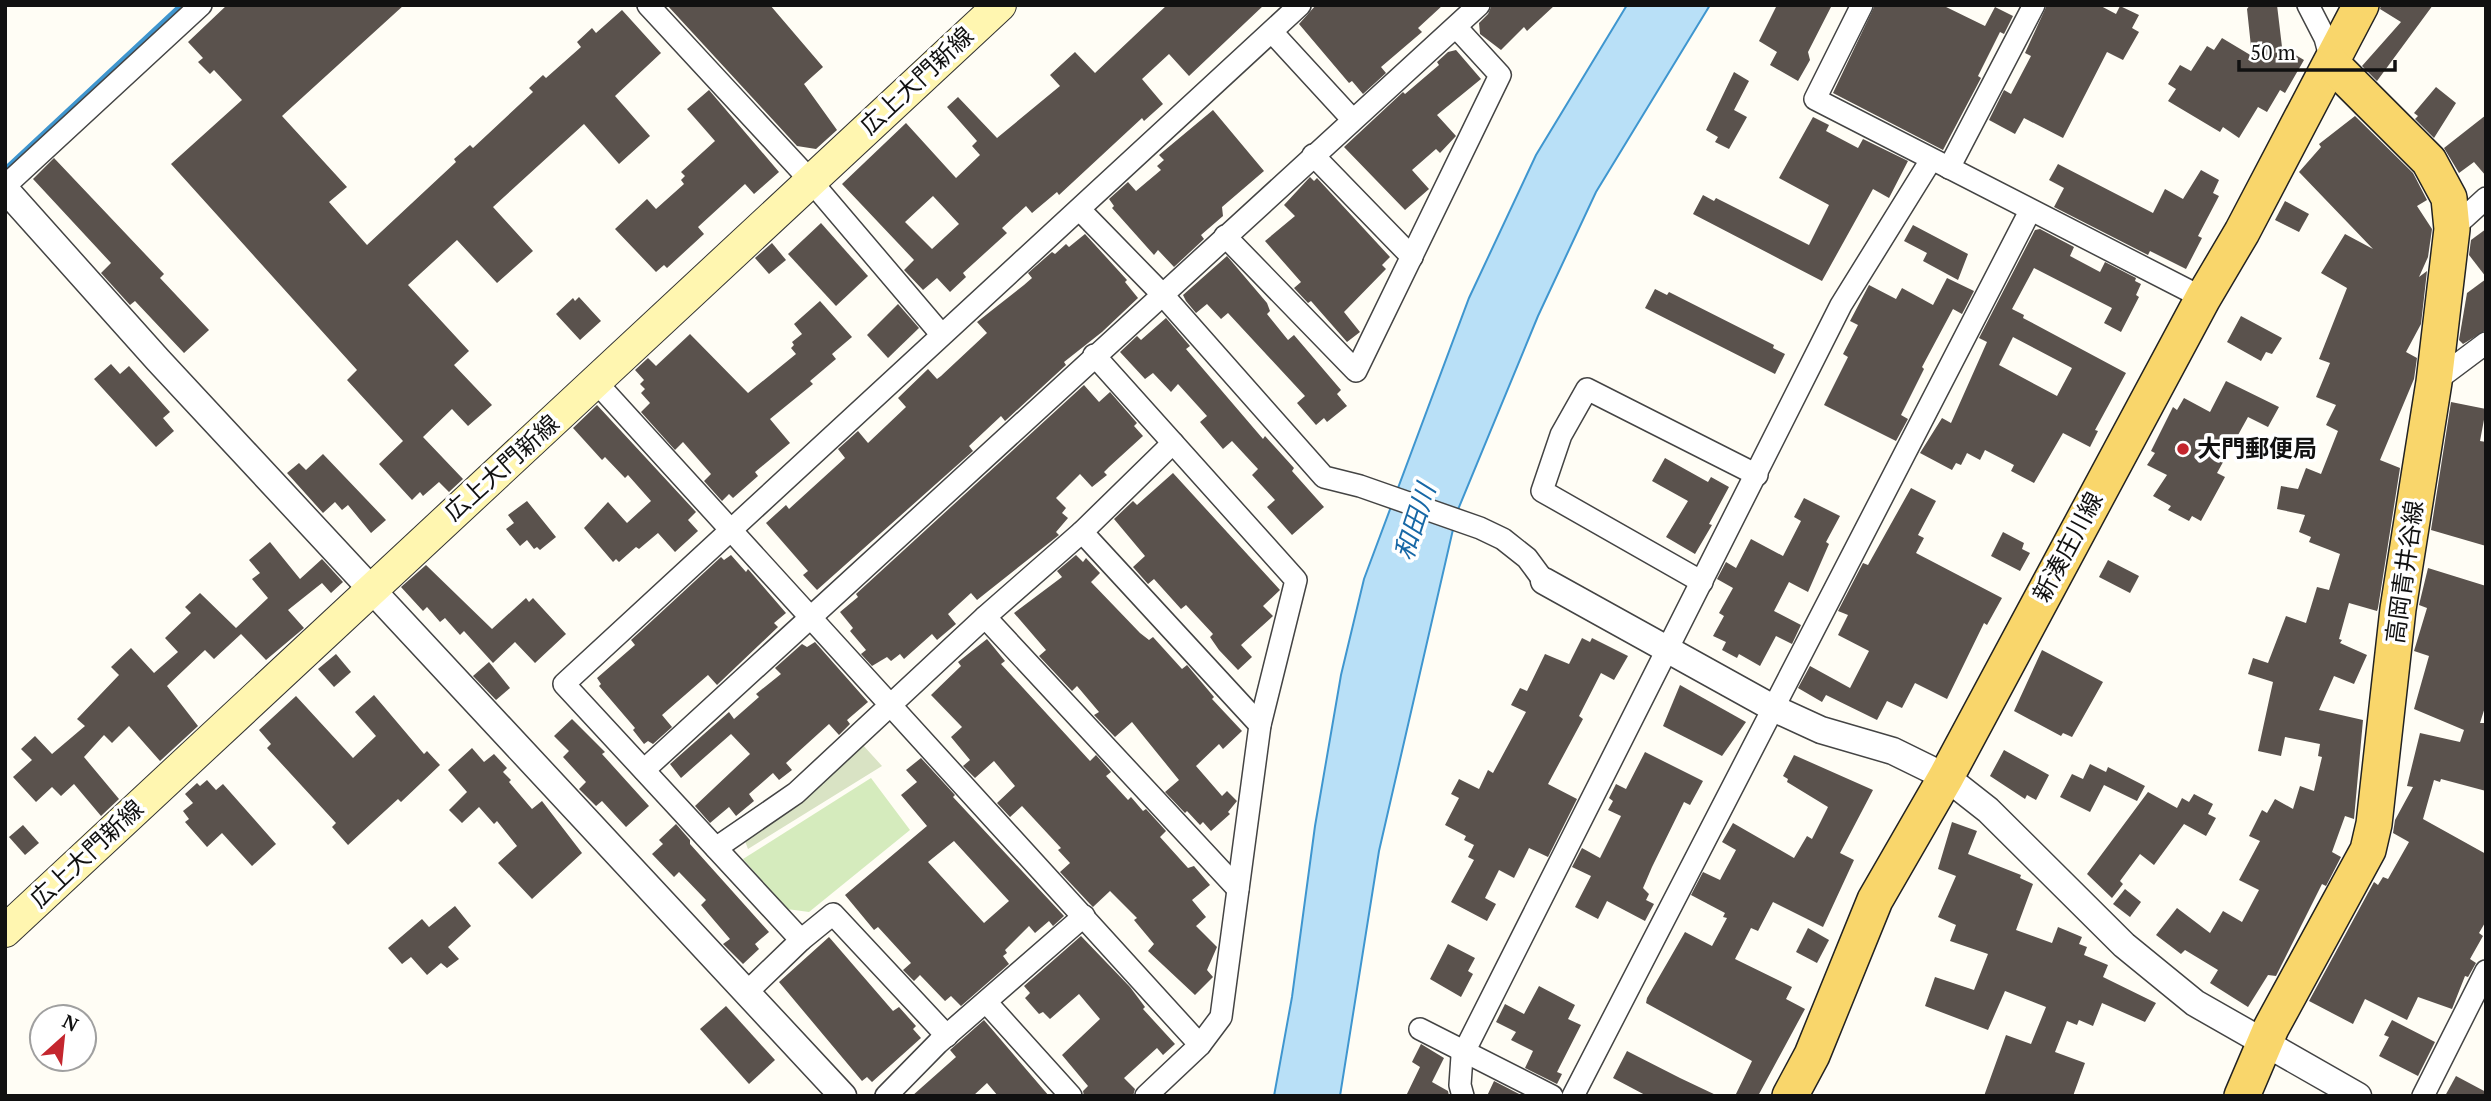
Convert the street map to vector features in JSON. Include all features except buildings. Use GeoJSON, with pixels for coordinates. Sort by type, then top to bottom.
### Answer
{"type":"FeatureCollection","features":[{"type":"Feature","properties":{"kind":"main road","name":"広上大門新線"},"geometry":{"type":"LineString","coordinates":[[5,931],[1000,5]]}},
{"type":"Feature","properties":{"kind":"main road","name":"新湊庄川線"},"geometry":{"type":"LineString","coordinates":[[1790,1096],[1811,1055],[1875,900],[1945,777],[2203,298],[2242,232],[2361,5]]}},
{"type":"Feature","properties":{"kind":"main road","name":"高岡青井谷線"},"geometry":{"type":"LineString","coordinates":[[2242,1096],[2264,1043],[2368,850],[2374,824],[2398,609],[2434,382],[2452,229],[2449,198],[2429,161],[2332,64]]}},
{"type":"Feature","properties":{"kind":"street"},"geometry":{"type":"LineString","coordinates":[[201,5],[5,188],[158,360],[843,1096]]}},
{"type":"Feature","properties":{"kind":"street"},"geometry":{"type":"LineString","coordinates":[[648,5],[810,180],[941,334]]}},
{"type":"Feature","properties":{"kind":"street"},"geometry":{"type":"LineString","coordinates":[[801,940],[564,684],[1300,5]]}},
{"type":"Feature","properties":{"kind":"street"},"geometry":{"type":"LineString","coordinates":[[644,770],[1479,5]]}},
{"type":"Feature","properties":{"kind":"street"},"geometry":{"type":"LineString","coordinates":[[1862,5],[1815,99],[2203,298]]}},
{"type":"Feature","properties":{"kind":"street"},"geometry":{"type":"LineString","coordinates":[[1463,1096],[1460,1085],[1465,1052],[1841,305],[1940,164],[2034,5]]}},
{"type":"Feature","properties":{"kind":"street"},"geometry":{"type":"LineString","coordinates":[[2308,5],[2325,38],[2332,64]]}},
{"type":"Feature","properties":{"kind":"street"},"geometry":{"type":"LineString","coordinates":[[1225,236],[1356,371],[1500,75],[1456,27]]}},
{"type":"Feature","properties":{"kind":"street"},"geometry":{"type":"LineString","coordinates":[[1272,32],[1352,119]]}},
{"type":"Feature","properties":{"kind":"street"},"geometry":{"type":"LineString","coordinates":[[1313,155],[1412,257]]}},
{"type":"Feature","properties":{"kind":"street"},"geometry":{"type":"LineString","coordinates":[[2452,229],[2486,198]]}},
{"type":"Feature","properties":{"kind":"street"},"geometry":{"type":"LineString","coordinates":[[1080,210],[1162,294],[1324,477],[1360,485],[1480,528],[1503,539],[1527,558],[1544,581],[1670,648],[1773,708],[1821,730],[1893,751],[1945,777],[1997,818],[2124,945],[2194,1003],[2358,1096]]}},
{"type":"Feature","properties":{"kind":"street"},"geometry":{"type":"LineString","coordinates":[[1573,1096],[2030,211]]}},
{"type":"Feature","properties":{"kind":"street"},"geometry":{"type":"LineString","coordinates":[[2434,382],[2486,343]]}},
{"type":"Feature","properties":{"kind":"street"},"geometry":{"type":"LineString","coordinates":[[1094,355],[1296,580],[1260,725],[1221,1017],[1200,1045],[1146,1096]]}},
{"type":"Feature","properties":{"kind":"street"},"geometry":{"type":"LineString","coordinates":[[596,382],[1200,1045]]}},
{"type":"Feature","properties":{"kind":"street"},"geometry":{"type":"LineString","coordinates":[[1702,582],[1542,491],[1561,435],[1587,389],[1757,475]]}},
{"type":"Feature","properties":{"kind":"street"},"geometry":{"type":"LineString","coordinates":[[716,848],[796,793],[985,617],[1082,532],[1173,443]]}},
{"type":"Feature","properties":{"kind":"street"},"geometry":{"type":"LineString","coordinates":[[1082,532],[1260,725]]}},
{"type":"Feature","properties":{"kind":"street"},"geometry":{"type":"LineString","coordinates":[[985,617],[1238,889]]}},
{"type":"Feature","properties":{"kind":"street"},"geometry":{"type":"LineString","coordinates":[[746,993],[801,940],[834,914],[947,1036]]}},
{"type":"Feature","properties":{"kind":"street"},"geometry":{"type":"LineString","coordinates":[[886,1096],[947,1036],[1084,916]]}},
{"type":"Feature","properties":{"kind":"street"},"geometry":{"type":"LineString","coordinates":[[2423,1096],[2486,971]]}},
{"type":"Feature","properties":{"kind":"street"},"geometry":{"type":"LineString","coordinates":[[986,1003],[1071,1096]]}},
{"type":"Feature","properties":{"kind":"street"},"geometry":{"type":"LineString","coordinates":[[1420,1029],[1552,1096]]}},
{"type":"Feature","properties":{"kind":"green space"},"geometry":{"type":"Polygon","coordinates":[[[862,744],[882,766],[748,849],[745,841],[802,803],[862,744]]]}},
{"type":"Feature","properties":{"kind":"green space"},"geometry":{"type":"Polygon","coordinates":[[[871,778],[910,830],[809,912],[787,909],[743,859],[871,778]]]}},
{"type":"Feature","properties":{"kind":"water","name":"和田川"},"geometry":{"type":"Polygon","coordinates":[[[1627,5],[1710,5],[1596,192],[1538,316],[1457,512],[1379,851],[1340,1096],[1274,1096],[1292,997],[1315,826],[1341,675],[1364,579],[1469,298],[1536,155],[1627,5]]]}},
{"type":"Feature","properties":{"kind":"waterway"},"geometry":{"type":"LineString","coordinates":[[5,170],[182,5]]}},
{"type":"Feature","properties":{"kind":"place","name":"大門郵便局"},"geometry":{"type":"Point","coordinates":[2183,449]}}]}
